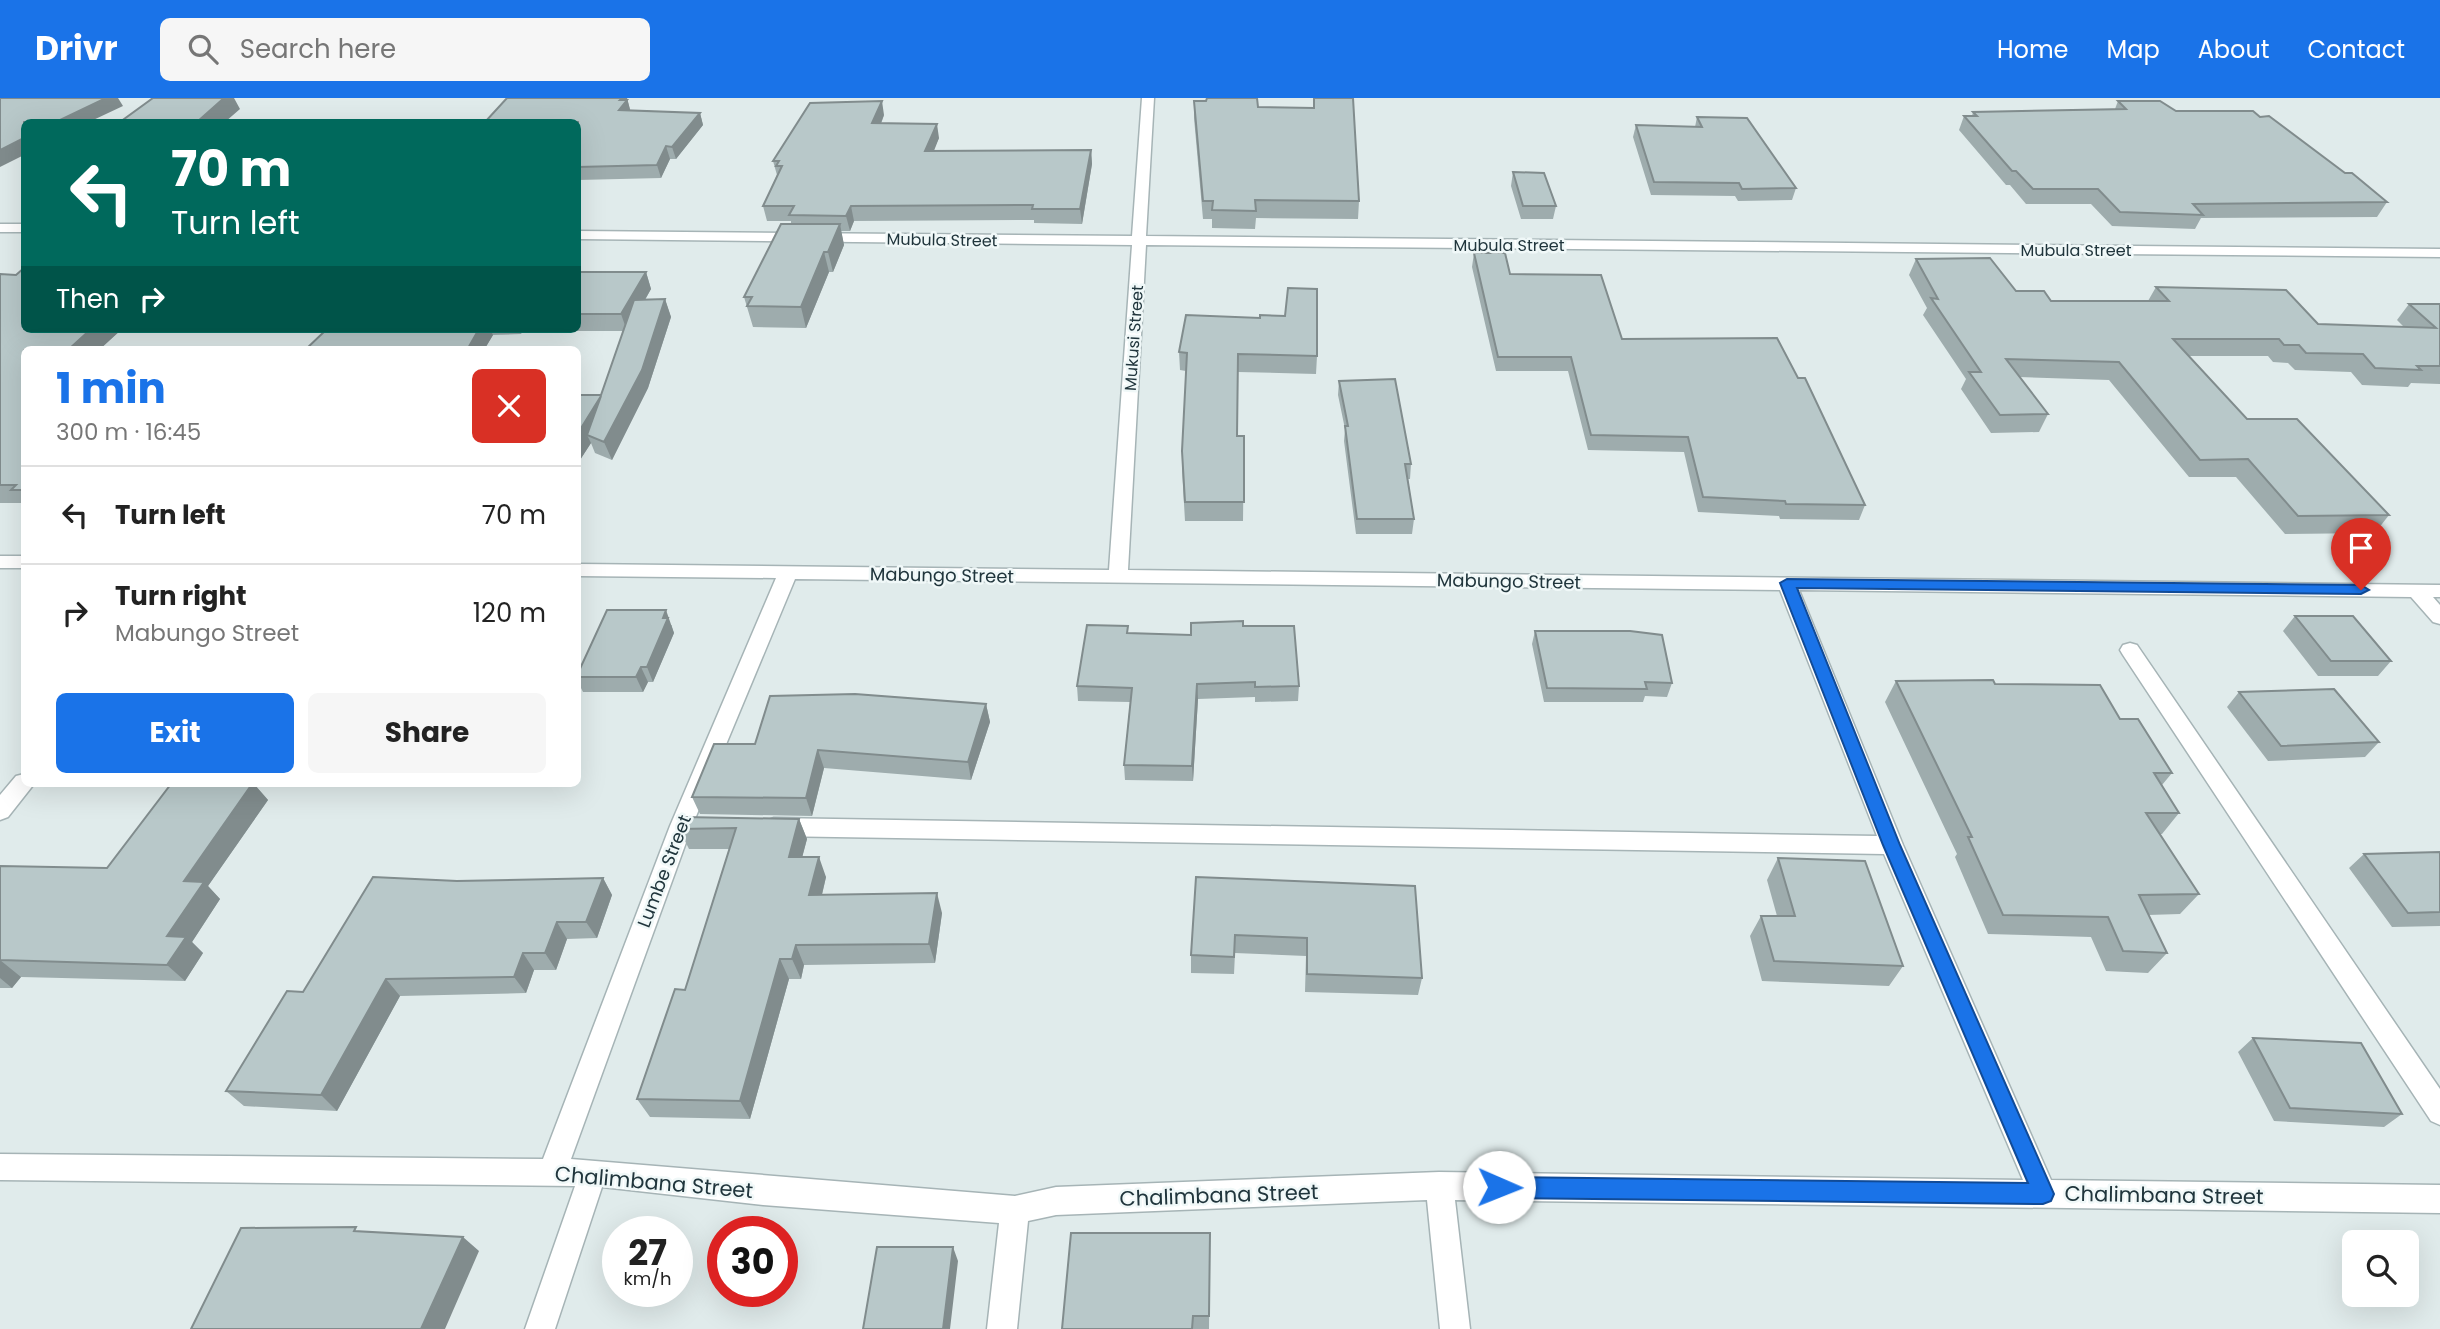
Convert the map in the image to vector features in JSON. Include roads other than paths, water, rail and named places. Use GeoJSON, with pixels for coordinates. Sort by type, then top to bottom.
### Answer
{"type":"FeatureCollection","features":[{"type":"Feature","properties":{"kind":"street","name":"Mukusi Street"},"geometry":{"type":"LineString","coordinates":[[1118,577],[1148,98]]}},
{"type":"Feature","properties":{"kind":"street"},"geometry":{"type":"LineString","coordinates":[[0,228],[21,228]]}},
{"type":"Feature","properties":{"kind":"street","name":"Mubula Street"},"geometry":{"type":"LineString","coordinates":[[581,235],[2440,253]]}},
{"type":"Feature","properties":{"kind":"street"},"geometry":{"type":"LineString","coordinates":[[0,562],[21,562]]}},
{"type":"Feature","properties":{"kind":"street","name":"Mabungo Street"},"geometry":{"type":"LineString","coordinates":[[581,570],[2440,590]]}},
{"type":"Feature","properties":{"kind":"street","name":"Lumbe Street"},"geometry":{"type":"LineString","coordinates":[[552,1173],[681,826],[787,574]]}},
{"type":"Feature","properties":{"kind":"street"},"geometry":{"type":"LineString","coordinates":[[1787,583],[1892,845],[2043,1194]]}},
{"type":"Feature","properties":{"kind":"street"},"geometry":{"type":"LineString","coordinates":[[2416,590],[2440,617]]}},
{"type":"Feature","properties":{"kind":"street"},"geometry":{"type":"LineString","coordinates":[[2130,650],[2440,1112]]}},
{"type":"Feature","properties":{"kind":"street"},"geometry":{"type":"LineString","coordinates":[[0,811],[21,786]]}},
{"type":"Feature","properties":{"kind":"street"},"geometry":{"type":"LineString","coordinates":[[681,826],[708,826]]}},
{"type":"Feature","properties":{"kind":"street"},"geometry":{"type":"LineString","coordinates":[[748,827],[1892,845]]}},
{"type":"Feature","properties":{"kind":"street","name":"Chalimbana Street"},"geometry":{"type":"LineString","coordinates":[[0,1167],[593,1173],[763,1191],[1015,1210],[1056,1202],[1440,1186],[2440,1199]]}},
{"type":"Feature","properties":{"kind":"street"},"geometry":{"type":"LineString","coordinates":[[540,1329],[593,1173]]}},
{"type":"Feature","properties":{"kind":"street"},"geometry":{"type":"LineString","coordinates":[[1440,1186],[1455,1329]]}},
{"type":"Feature","properties":{"kind":"street"},"geometry":{"type":"LineString","coordinates":[[1002,1329],[1015,1210]]}}]}
